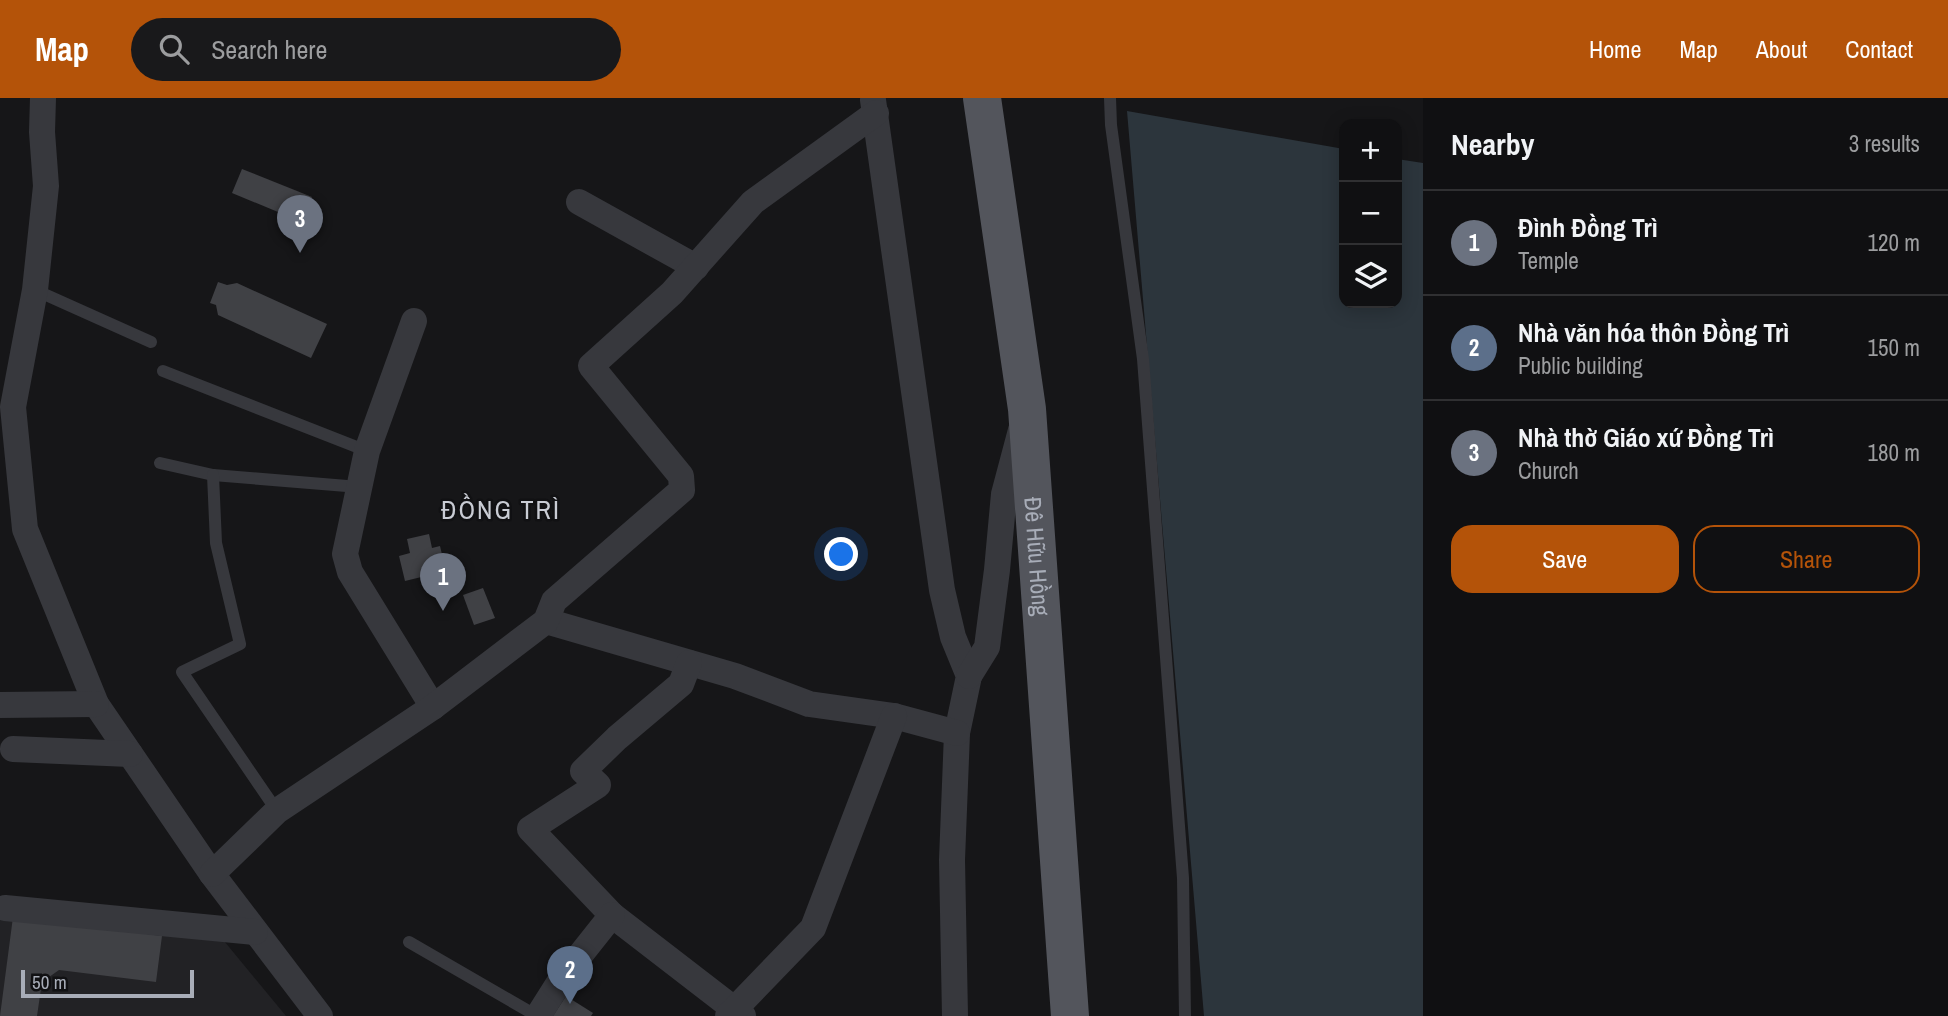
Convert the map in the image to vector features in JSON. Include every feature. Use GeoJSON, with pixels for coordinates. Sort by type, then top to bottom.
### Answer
{"type":"FeatureCollection","features":[{"type":"Feature","properties":{"kind":"main road","name":"Đê Hữu Hồng"},"geometry":{"type":"LineString","coordinates":[[982,98],[1027,409],[1070,1016]]}},
{"type":"Feature","properties":{"kind":"street"},"geometry":{"type":"LineString","coordinates":[[43,98],[42,132],[46,186],[35,290],[13,408],[26,529],[96,704],[212,874],[320,1016]]}},
{"type":"Feature","properties":{"kind":"street"},"geometry":{"type":"LineString","coordinates":[[874,106],[942,590],[953,637],[969,676]]}},
{"type":"Feature","properties":{"kind":"street"},"geometry":{"type":"LineString","coordinates":[[212,874],[277,811],[433,707],[546,621],[554,601],[682,490],[681,476],[590,366],[673,293],[753,202],[874,106]]}},
{"type":"Feature","properties":{"kind":"street"},"geometry":{"type":"LineString","coordinates":[[579,202],[696,267]]}},
{"type":"Feature","properties":{"kind":"street"},"geometry":{"type":"LineString","coordinates":[[414,321],[367,452],[345,554],[350,572],[433,707]]}},
{"type":"Feature","properties":{"kind":"street"},"geometry":{"type":"LineString","coordinates":[[956,1016],[952,860],[957,733],[969,676],[987,647],[998,570],[1004,494],[1027,409]]}},
{"type":"Feature","properties":{"kind":"street"},"geometry":{"type":"LineString","coordinates":[[546,621],[735,676],[809,704],[894,716],[957,733]]}},
{"type":"Feature","properties":{"kind":"street"},"geometry":{"type":"LineString","coordinates":[[689,663],[681,684],[617,738],[583,771],[598,785],[530,829],[612,915],[735,1014],[813,928],[894,716]]}},
{"type":"Feature","properties":{"kind":"street"},"geometry":{"type":"LineString","coordinates":[[0,705],[96,704]]}},
{"type":"Feature","properties":{"kind":"street"},"geometry":{"type":"LineString","coordinates":[[13,749],[130,754]]}},
{"type":"Feature","properties":{"kind":"street"},"geometry":{"type":"LineString","coordinates":[[5,908],[255,932]]}},
{"type":"Feature","properties":{"kind":"street"},"geometry":{"type":"LineString","coordinates":[[538,1016],[562,978],[612,915]]}},
{"type":"Feature","properties":{"kind":"lane"},"geometry":{"type":"LineString","coordinates":[[1110,98],[1111,125],[1143,359],[1183,878],[1185,1016]]}},
{"type":"Feature","properties":{"kind":"lane"},"geometry":{"type":"LineString","coordinates":[[35,290],[151,342]]}},
{"type":"Feature","properties":{"kind":"lane"},"geometry":{"type":"LineString","coordinates":[[163,371],[367,452]]}},
{"type":"Feature","properties":{"kind":"lane"},"geometry":{"type":"LineString","coordinates":[[160,463],[214,475],[359,487]]}},
{"type":"Feature","properties":{"kind":"lane"},"geometry":{"type":"LineString","coordinates":[[214,475],[216,543],[240,644],[182,671],[277,811]]}},
{"type":"Feature","properties":{"kind":"lane"},"geometry":{"type":"LineString","coordinates":[[409,942],[538,1016]]}},
{"type":"Feature","properties":{"kind":"shaded area"},"geometry":{"type":"Polygon","coordinates":[[[1127,111],[1339,148],[1339,308],[1402,308],[1402,160],[1423,163],[1423,1016],[1204,1016],[1127,111]]]}},
{"type":"Feature","properties":{"kind":"shaded area"},"geometry":{"type":"Polygon","coordinates":[[[0,908],[220,936],[286,1016],[0,1016],[0,908]]]}},
{"type":"Feature","properties":{"kind":"building"},"geometry":{"type":"Polygon","coordinates":[[[242,169],[312,197],[302,222],[232,193],[242,169]]]}},
{"type":"Feature","properties":{"kind":"building"},"geometry":{"type":"Polygon","coordinates":[[[218,282],[227,285],[237,283],[327,324],[311,358],[218,315],[216,305],[210,303],[218,282]]]}},
{"type":"Feature","properties":{"kind":"building"},"geometry":{"type":"Polygon","coordinates":[[[429,534],[432,548],[440,546],[446,571],[405,581],[399,556],[410,553],[407,539],[429,534]]]}},
{"type":"Feature","properties":{"kind":"building"},"geometry":{"type":"Polygon","coordinates":[[[483,588],[495,618],[474,625],[463,595],[483,588]]]}},
{"type":"Feature","properties":{"kind":"building"},"geometry":{"type":"Polygon","coordinates":[[[13,917],[162,936],[156,982],[59,970],[42,982],[37,1016],[0,1016],[13,917]]]}},
{"type":"Feature","properties":{"kind":"building"},"geometry":{"type":"Polygon","coordinates":[[[566,996],[593,1013],[591,1016],[553,1016],[566,996]]]}},
{"type":"Feature","properties":{"kind":"place","name":"Nhà thờ Giáo xứ Đồng Trì"},"geometry":{"type":"Point","coordinates":[300,253]}},
{"type":"Feature","properties":{"kind":"place","name":"Đình Đồng Trì"},"geometry":{"type":"Point","coordinates":[443,611]}},
{"type":"Feature","properties":{"kind":"place","name":"Nhà văn hóa thôn Đồng Trì"},"geometry":{"type":"Point","coordinates":[570,1004]}},
{"type":"Feature","properties":{"kind":"district","name":"ĐỒNG TRÌ"},"geometry":{"type":"Point","coordinates":[501,509]}}]}
